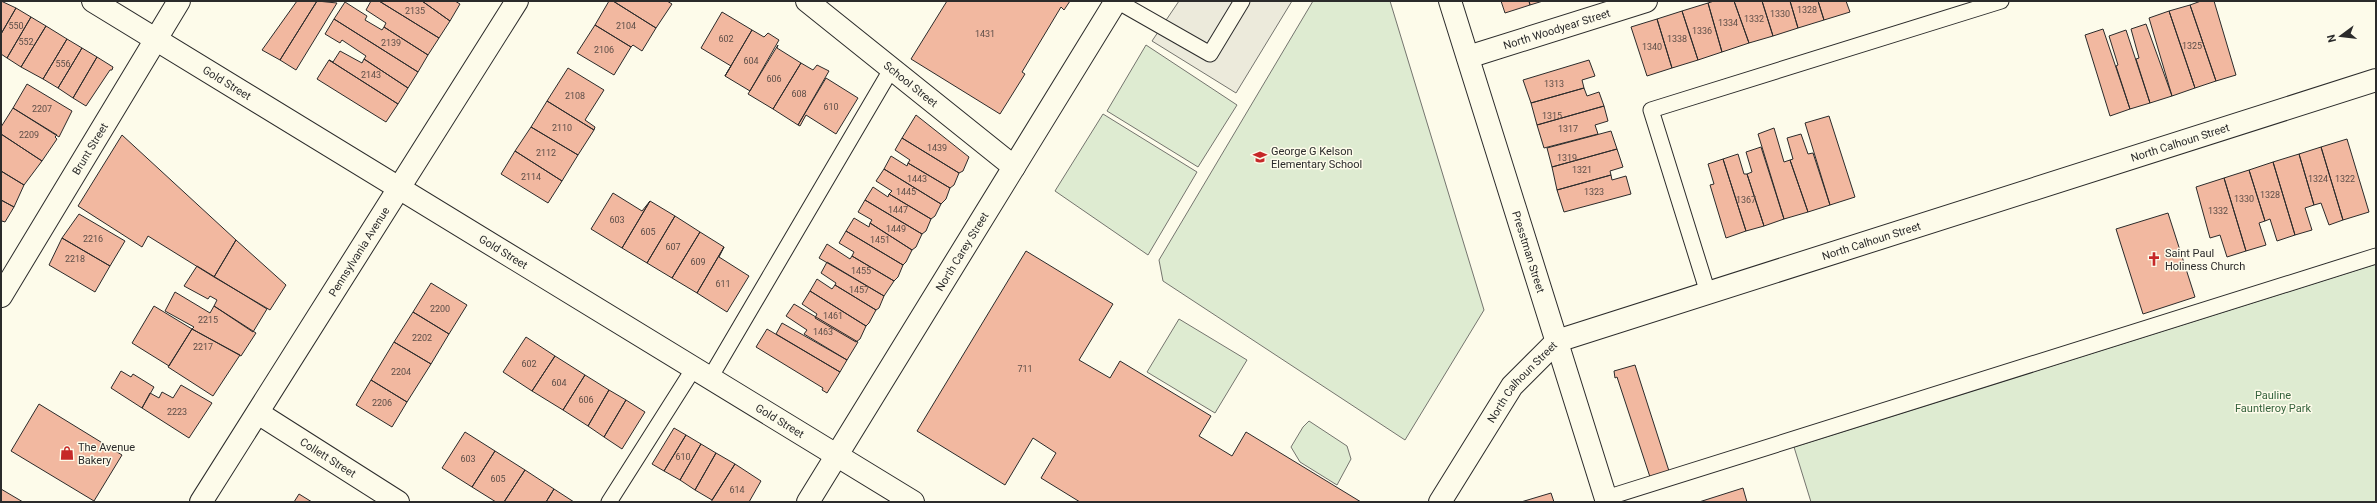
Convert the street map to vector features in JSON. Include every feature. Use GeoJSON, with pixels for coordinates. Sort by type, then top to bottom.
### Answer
{"type":"FeatureCollection","features":[{"type":"Feature","properties":{"kind":"street","name":"Gold Street"},"geometry":{"type":"LineString","coordinates":[[93,1],[914,502]]}},
{"type":"Feature","properties":{"kind":"street","name":"Brunt Street"},"geometry":{"type":"LineString","coordinates":[[1,296],[179,1]]}},
{"type":"Feature","properties":{"kind":"street","name":"Pennsylvania Avenue"},"geometry":{"type":"LineString","coordinates":[[201,502],[518,1]]}},
{"type":"Feature","properties":{"kind":"street","name":"School Street"},"geometry":{"type":"LineString","coordinates":[[807,1],[1014,167]]}},
{"type":"Feature","properties":{"kind":"street","name":"North Carey Street"},"geometry":{"type":"LineString","coordinates":[[808,502],[1117,1]]}},
{"type":"Feature","properties":{"kind":"street","name":"Presstman Street"},"geometry":{"type":"LineString","coordinates":[[1450,1],[1607,500]]}},
{"type":"Feature","properties":{"kind":"street","name":"North Woodyear Street"},"geometry":{"type":"LineString","coordinates":[[1468,57],[1646,1]]}},
{"type":"Feature","properties":{"kind":"street","name":"North Calhoun Street"},"geometry":{"type":"LineString","coordinates":[[1440,502],[1512,386],[1557,341],[2376,80]]}},
{"type":"Feature","properties":{"kind":"street","name":"Collett Street"},"geometry":{"type":"LineString","coordinates":[[258,414],[398,502]]}},
{"type":"Feature","properties":{"kind":"lane"},"geometry":{"type":"LineString","coordinates":[[1117,1],[1210,54],[1242,1]]}},
{"type":"Feature","properties":{"kind":"lane"},"geometry":{"type":"LineString","coordinates":[[1708,293],[1651,110],[2001,1]]}},
{"type":"Feature","properties":{"kind":"lane"},"geometry":{"type":"LineString","coordinates":[[609,502],[702,373],[892,68]]}},
{"type":"Feature","properties":{"kind":"lane"},"geometry":{"type":"LineString","coordinates":[[1607,500],[2376,256]]}},
{"type":"Feature","properties":{"kind":"green space"},"geometry":{"type":"Polygon","coordinates":[[[1313,1],[1390,1],[1484,310],[1405,440],[1163,281],[1159,260],[1313,1]]]}},
{"type":"Feature","properties":{"kind":"green space"},"geometry":{"type":"Polygon","coordinates":[[[1146,45],[1237,105],[1198,167],[1107,111],[1146,45]]]}},
{"type":"Feature","properties":{"kind":"green space"},"geometry":{"type":"Polygon","coordinates":[[[1103,114],[1197,172],[1148,255],[1055,191],[1103,114]]]}},
{"type":"Feature","properties":{"kind":"green space","name":"Pauline Fauntleroy Park"},"geometry":{"type":"Polygon","coordinates":[[[2376,264],[2376,502],[1811,502],[1794,447],[2376,264]]]}},
{"type":"Feature","properties":{"kind":"green space"},"geometry":{"type":"Polygon","coordinates":[[[1179,319],[1247,360],[1215,413],[1147,372],[1179,319]]]}},
{"type":"Feature","properties":{"kind":"green space"},"geometry":{"type":"Polygon","coordinates":[[[1309,421],[1347,446],[1351,459],[1337,485],[1300,462],[1291,447],[1303,427],[1309,421]]]}},
{"type":"Feature","properties":{"kind":"shaded area"},"geometry":{"type":"Polygon","coordinates":[[[1179,1],[1292,1],[1236,93],[1152,41],[1179,1]]]}},
{"type":"Feature","properties":{"kind":"building"},"geometry":{"type":"Polygon","coordinates":[[[1,1],[16,8],[1,34],[1,1]]]}},
{"type":"Feature","properties":{"kind":"building"},"geometry":{"type":"Polygon","coordinates":[[[297,1],[317,1],[280,60],[262,50],[297,1]]]}},
{"type":"Feature","properties":{"kind":"building"},"geometry":{"type":"Polygon","coordinates":[[[317,1],[337,3],[296,70],[280,60],[317,1]]]}},
{"type":"Feature","properties":{"kind":"building"},"geometry":{"type":"Polygon","coordinates":[[[371,1],[379,1],[439,38],[428,55],[384,27],[386,23],[366,10],[371,1]]]}},
{"type":"Feature","properties":{"kind":"building"},"geometry":{"type":"Polygon","coordinates":[[[379,1],[422,1],[450,21],[439,38],[379,1]]]}},
{"type":"Feature","properties":{"kind":"building"},"geometry":{"type":"Polygon","coordinates":[[[422,1],[455,1],[460,4],[450,21],[422,1]]]}},
{"type":"Feature","properties":{"kind":"building"},"geometry":{"type":"Polygon","coordinates":[[[609,1],[613,1],[656,28],[642,51],[633,45],[631,47],[595,25],[609,1]]]}},
{"type":"Feature","properties":{"kind":"building"},"geometry":{"type":"Polygon","coordinates":[[[613,1],[667,1],[672,4],[656,28],[613,1]]]}},
{"type":"Feature","properties":{"kind":"building"},"geometry":{"type":"Polygon","coordinates":[[[947,1],[1070,1],[1064,10],[1061,7],[1022,72],[1025,74],[1000,114],[911,59],[947,1]]]}},
{"type":"Feature","properties":{"kind":"building"},"geometry":{"type":"Polygon","coordinates":[[[1501,1],[1529,1],[1530,5],[1505,13],[1501,1]]]}},
{"type":"Feature","properties":{"kind":"building"},"geometry":{"type":"Polygon","coordinates":[[[1529,1],[1543,1],[1530,5],[1529,1]]]}},
{"type":"Feature","properties":{"kind":"building"},"geometry":{"type":"Polygon","coordinates":[[[1714,1],[1734,1],[1749,43],[1722,52],[1708,3],[1714,1]]]}},
{"type":"Feature","properties":{"kind":"building"},"geometry":{"type":"Polygon","coordinates":[[[1734,1],[1762,1],[1773,36],[1749,43],[1734,1]]]}},
{"type":"Feature","properties":{"kind":"building"},"geometry":{"type":"Polygon","coordinates":[[[1762,1],[1790,1],[1798,28],[1773,36],[1762,1]]]}},
{"type":"Feature","properties":{"kind":"building"},"geometry":{"type":"Polygon","coordinates":[[[1790,1],[1818,1],[1824,20],[1798,28],[1790,1]]]}},
{"type":"Feature","properties":{"kind":"building"},"geometry":{"type":"Polygon","coordinates":[[[1818,1],[1846,1],[1850,12],[1824,20],[1818,1]]]}},
{"type":"Feature","properties":{"kind":"building"},"geometry":{"type":"Polygon","coordinates":[[[2201,1],[2214,1],[2236,75],[2216,81],[2190,5],[2201,1]]]}},
{"type":"Feature","properties":{"kind":"building"},"geometry":{"type":"Polygon","coordinates":[[[345,2],[367,16],[365,20],[382,30],[384,27],[428,55],[418,72],[334,19],[345,2]]]}},
{"type":"Feature","properties":{"kind":"building"},"geometry":{"type":"Polygon","coordinates":[[[1708,3],[1722,52],[1698,60],[1682,11],[1708,3]]]}},
{"type":"Feature","properties":{"kind":"building"},"geometry":{"type":"Polygon","coordinates":[[[2190,5],[2216,81],[2195,88],[2169,11],[2190,5]]]}},
{"type":"Feature","properties":{"kind":"building"},"geometry":{"type":"Polygon","coordinates":[[[16,8],[31,17],[7,58],[1,54],[1,34],[16,8]]]}},
{"type":"Feature","properties":{"kind":"building"},"geometry":{"type":"Polygon","coordinates":[[[1682,11],[1698,60],[1672,68],[1657,19],[1682,11]]]}},
{"type":"Feature","properties":{"kind":"building"},"geometry":{"type":"Polygon","coordinates":[[[2169,11],[2195,88],[2172,96],[2149,18],[2169,11]]]}},
{"type":"Feature","properties":{"kind":"building"},"geometry":{"type":"Polygon","coordinates":[[[722,12],[752,30],[731,66],[701,48],[722,12]]]}},
{"type":"Feature","properties":{"kind":"building"},"geometry":{"type":"Polygon","coordinates":[[[31,17],[46,26],[21,67],[7,58],[31,17]]]}},
{"type":"Feature","properties":{"kind":"building"},"geometry":{"type":"Polygon","coordinates":[[[334,19],[418,72],[408,88],[364,59],[366,56],[342,40],[340,43],[325,34],[334,19]]]}},
{"type":"Feature","properties":{"kind":"building"},"geometry":{"type":"Polygon","coordinates":[[[1657,19],[1672,68],[1647,76],[1631,27],[1657,19]]]}},
{"type":"Feature","properties":{"kind":"building"},"geometry":{"type":"Polygon","coordinates":[[[2146,24],[2172,96],[2150,103],[2136,59],[2139,58],[2131,29],[2146,24]]]}},
{"type":"Feature","properties":{"kind":"building"},"geometry":{"type":"Polygon","coordinates":[[[595,25],[631,47],[614,75],[577,53],[595,25]]]}},
{"type":"Feature","properties":{"kind":"building"},"geometry":{"type":"Polygon","coordinates":[[[46,26],[67,39],[43,79],[21,67],[46,26]]]}},
{"type":"Feature","properties":{"kind":"building"},"geometry":{"type":"Polygon","coordinates":[[[2103,29],[2130,109],[2110,116],[2085,35],[2103,29]]]}},
{"type":"Feature","properties":{"kind":"building"},"geometry":{"type":"Polygon","coordinates":[[[752,30],[764,37],[768,33],[779,40],[750,91],[725,76],[752,30]]]}},
{"type":"Feature","properties":{"kind":"building"},"geometry":{"type":"Polygon","coordinates":[[[2126,30],[2150,103],[2130,109],[2116,66],[2118,65],[2109,36],[2126,30]]]}},
{"type":"Feature","properties":{"kind":"building"},"geometry":{"type":"Polygon","coordinates":[[[67,39],[82,48],[58,88],[43,79],[67,39]]]}},
{"type":"Feature","properties":{"kind":"building"},"geometry":{"type":"Polygon","coordinates":[[[778,45],[777,48],[801,63],[773,109],[748,94],[778,45]]]}},
{"type":"Feature","properties":{"kind":"building"},"geometry":{"type":"Polygon","coordinates":[[[82,48],[97,57],[73,98],[58,88],[82,48]]]}},
{"type":"Feature","properties":{"kind":"building"},"geometry":{"type":"Polygon","coordinates":[[[340,51],[362,63],[364,59],[408,88],[398,104],[329,60],[333,62],[340,51]]]}},
{"type":"Feature","properties":{"kind":"building"},"geometry":{"type":"Polygon","coordinates":[[[97,57],[113,67],[86,106],[73,98],[97,57]]]}},
{"type":"Feature","properties":{"kind":"building"},"geometry":{"type":"Polygon","coordinates":[[[329,60],[398,104],[386,122],[317,79],[329,60]]]}},
{"type":"Feature","properties":{"kind":"building"},"geometry":{"type":"Polygon","coordinates":[[[1589,60],[1595,76],[1582,80],[1584,88],[1531,103],[1523,80],[1589,60]]]}},
{"type":"Feature","properties":{"kind":"building"},"geometry":{"type":"Polygon","coordinates":[[[801,63],[813,70],[817,65],[829,71],[798,125],[773,109],[801,63]]]}},
{"type":"Feature","properties":{"kind":"building"},"geometry":{"type":"Polygon","coordinates":[[[568,68],[604,90],[585,120],[595,127],[594,130],[547,101],[568,68]]]}},
{"type":"Feature","properties":{"kind":"building"},"geometry":{"type":"Polygon","coordinates":[[[826,78],[858,98],[836,134],[806,115],[800,126],[798,125],[826,78]]]}},
{"type":"Feature","properties":{"kind":"building"},"geometry":{"type":"Polygon","coordinates":[[[27,84],[72,111],[59,137],[13,108],[27,84]]]}},
{"type":"Feature","properties":{"kind":"building"},"geometry":{"type":"Polygon","coordinates":[[[1584,88],[1587,96],[1599,92],[1604,106],[1537,125],[1531,103],[1584,88]]]}},
{"type":"Feature","properties":{"kind":"building"},"geometry":{"type":"Polygon","coordinates":[[[547,101],[594,130],[578,155],[531,127],[547,101]]]}},
{"type":"Feature","properties":{"kind":"building"},"geometry":{"type":"Polygon","coordinates":[[[1604,106],[1608,121],[1595,125],[1598,134],[1544,148],[1537,125],[1604,106]]]}},
{"type":"Feature","properties":{"kind":"building"},"geometry":{"type":"Polygon","coordinates":[[[13,108],[57,135],[55,137],[57,139],[42,161],[1,134],[1,127],[13,108]]]}},
{"type":"Feature","properties":{"kind":"building"},"geometry":{"type":"Polygon","coordinates":[[[916,115],[969,157],[963,171],[959,173],[902,138],[916,115]]]}},
{"type":"Feature","properties":{"kind":"building"},"geometry":{"type":"Polygon","coordinates":[[[1829,116],[1855,197],[1830,205],[1805,123],[1829,116]]]}},
{"type":"Feature","properties":{"kind":"building"},"geometry":{"type":"Polygon","coordinates":[[[531,127],[578,155],[562,181],[515,151],[531,127]]]}},
{"type":"Feature","properties":{"kind":"building"},"geometry":{"type":"Polygon","coordinates":[[[1774,128],[1784,162],[1790,160],[1808,212],[1784,219],[1758,134],[1774,128]]]}},
{"type":"Feature","properties":{"kind":"building"},"geometry":{"type":"Polygon","coordinates":[[[1611,131],[1617,149],[1552,167],[1547,148],[1611,131]]]}},
{"type":"Feature","properties":{"kind":"building"},"geometry":{"type":"Polygon","coordinates":[[[1,134],[42,161],[24,185],[1,171],[1,134]]]}},
{"type":"Feature","properties":{"kind":"building"},"geometry":{"type":"Polygon","coordinates":[[[1801,134],[1808,154],[1813,153],[1830,205],[1808,212],[1790,160],[1793,159],[1787,138],[1801,134]]]}},
{"type":"Feature","properties":{"kind":"building"},"geometry":{"type":"Polygon","coordinates":[[[122,135],[236,240],[214,277],[148,236],[142,247],[78,206],[122,135]]]}},
{"type":"Feature","properties":{"kind":"building"},"geometry":{"type":"Polygon","coordinates":[[[902,138],[959,173],[954,185],[950,188],[908,163],[910,160],[895,150],[902,138]]]}},
{"type":"Feature","properties":{"kind":"building"},"geometry":{"type":"Polygon","coordinates":[[[2347,139],[2369,212],[2343,220],[2321,147],[2347,139]]]}},
{"type":"Feature","properties":{"kind":"building"},"geometry":{"type":"Polygon","coordinates":[[[1761,147],[1784,219],[1764,226],[1747,174],[1752,172],[1746,152],[1761,147]]]}},
{"type":"Feature","properties":{"kind":"building"},"geometry":{"type":"Polygon","coordinates":[[[2321,147],[2343,220],[2329,225],[2321,203],[2314,205],[2299,154],[2321,147]]]}},
{"type":"Feature","properties":{"kind":"building"},"geometry":{"type":"Polygon","coordinates":[[[1617,149],[1623,167],[1610,171],[1611,175],[1557,190],[1552,167],[1617,149]]]}},
{"type":"Feature","properties":{"kind":"building"},"geometry":{"type":"Polygon","coordinates":[[[515,151],[562,181],[548,203],[501,174],[515,151]]]}},
{"type":"Feature","properties":{"kind":"building"},"geometry":{"type":"Polygon","coordinates":[[[1738,154],[1744,174],[1747,174],[1764,226],[1746,231],[1723,159],[1738,154]]]}},
{"type":"Feature","properties":{"kind":"building"},"geometry":{"type":"Polygon","coordinates":[[[2299,154],[2314,205],[2305,208],[2312,230],[2295,235],[2273,162],[2299,154]]]}},
{"type":"Feature","properties":{"kind":"building"},"geometry":{"type":"Polygon","coordinates":[[[891,156],[907,166],[908,163],[950,188],[946,199],[941,204],[884,169],[891,156]]]}},
{"type":"Feature","properties":{"kind":"building"},"geometry":{"type":"Polygon","coordinates":[[[1723,159],[1746,231],[1726,238],[1710,185],[1714,184],[1708,164],[1723,159]]]}},
{"type":"Feature","properties":{"kind":"building"},"geometry":{"type":"Polygon","coordinates":[[[2273,162],[2295,235],[2277,241],[2270,219],[2265,221],[2249,170],[2273,162]]]}},
{"type":"Feature","properties":{"kind":"building"},"geometry":{"type":"Polygon","coordinates":[[[884,169],[941,204],[935,216],[931,219],[889,194],[892,191],[876,181],[884,169]]]}},
{"type":"Feature","properties":{"kind":"building"},"geometry":{"type":"Polygon","coordinates":[[[2249,170],[2265,221],[2259,223],[2266,245],[2246,251],[2224,178],[2249,170]]]}},
{"type":"Feature","properties":{"kind":"building"},"geometry":{"type":"Polygon","coordinates":[[[1,171],[24,185],[14,207],[1,200],[1,171]]]}},
{"type":"Feature","properties":{"kind":"building"},"geometry":{"type":"Polygon","coordinates":[[[1611,175],[1612,180],[1626,176],[1631,194],[1564,212],[1557,190],[1611,175]]]}},
{"type":"Feature","properties":{"kind":"building"},"geometry":{"type":"Polygon","coordinates":[[[2224,178],[2246,251],[2227,257],[2220,235],[2210,238],[2196,187],[2224,178]]]}},
{"type":"Feature","properties":{"kind":"building"},"geometry":{"type":"Polygon","coordinates":[[[873,187],[888,197],[889,194],[931,219],[926,231],[922,234],[865,200],[873,187]]]}},
{"type":"Feature","properties":{"kind":"building"},"geometry":{"type":"Polygon","coordinates":[[[613,193],[642,211],[650,201],[622,248],[591,229],[613,193]]]}},
{"type":"Feature","properties":{"kind":"building"},"geometry":{"type":"Polygon","coordinates":[[[1,200],[14,207],[5,222],[2,221],[1,223],[1,200]]]}},
{"type":"Feature","properties":{"kind":"building"},"geometry":{"type":"Polygon","coordinates":[[[865,200],[922,234],[916,247],[912,250],[870,223],[872,220],[858,212],[865,200]]]}},
{"type":"Feature","properties":{"kind":"building"},"geometry":{"type":"Polygon","coordinates":[[[650,201],[675,216],[647,263],[622,248],[650,201]]]}},
{"type":"Feature","properties":{"kind":"building","name":"Saint Paul Holiness Church"},"geometry":{"type":"Polygon","coordinates":[[[2168,213],[2195,297],[2143,314],[2116,229],[2168,213]]]}},
{"type":"Feature","properties":{"kind":"building"},"geometry":{"type":"Polygon","coordinates":[[[79,214],[125,241],[110,266],[62,238],[79,214]]]}},
{"type":"Feature","properties":{"kind":"building"},"geometry":{"type":"Polygon","coordinates":[[[675,216],[700,232],[672,278],[647,263],[675,216]]]}},
{"type":"Feature","properties":{"kind":"building"},"geometry":{"type":"Polygon","coordinates":[[[854,218],[869,227],[870,223],[912,250],[906,262],[903,265],[846,231],[854,218]]]}},
{"type":"Feature","properties":{"kind":"building"},"geometry":{"type":"Polygon","coordinates":[[[846,231],[903,265],[898,277],[894,281],[852,256],[854,252],[839,243],[846,231]]]}},
{"type":"Feature","properties":{"kind":"building"},"geometry":{"type":"Polygon","coordinates":[[[700,232],[724,247],[697,293],[672,278],[700,232]]]}},
{"type":"Feature","properties":{"kind":"building"},"geometry":{"type":"Polygon","coordinates":[[[62,238],[110,266],[95,292],[49,265],[62,238]]]}},
{"type":"Feature","properties":{"kind":"building"},"geometry":{"type":"Polygon","coordinates":[[[236,240],[286,285],[270,310],[214,277],[236,240]]]}},
{"type":"Feature","properties":{"kind":"building"},"geometry":{"type":"Polygon","coordinates":[[[827,244],[850,259],[852,256],[894,281],[884,296],[819,258],[827,244]]]}},
{"type":"Feature","properties":{"kind":"building"},"geometry":{"type":"Polygon","coordinates":[[[724,247],[719,257],[749,276],[727,312],[697,293],[724,247]]]}},
{"type":"Feature","properties":{"kind":"building"},"geometry":{"type":"Polygon","coordinates":[[[1026,251],[1113,304],[1079,360],[1110,378],[1120,361],[1211,416],[1199,436],[1232,456],[1246,432],[1361,502],[1080,502],[1041,478],[1056,453],[1033,438],[1005,485],[917,431],[1026,251]]]}},
{"type":"Feature","properties":{"kind":"building"},"geometry":{"type":"Polygon","coordinates":[[[827,262],[884,296],[879,308],[876,310],[835,285],[836,283],[821,273],[827,262]]]}},
{"type":"Feature","properties":{"kind":"building"},"geometry":{"type":"Polygon","coordinates":[[[197,266],[267,309],[253,332],[214,306],[217,300],[210,296],[208,299],[184,286],[197,266]]]}},
{"type":"Feature","properties":{"kind":"building"},"geometry":{"type":"Polygon","coordinates":[[[817,279],[832,289],[835,285],[876,310],[869,323],[866,326],[810,291],[817,279]]]}},
{"type":"Feature","properties":{"kind":"building"},"geometry":{"type":"Polygon","coordinates":[[[431,283],[467,305],[449,334],[413,312],[431,283]]]}},
{"type":"Feature","properties":{"kind":"building"},"geometry":{"type":"Polygon","coordinates":[[[810,291],[866,326],[860,339],[856,342],[815,318],[817,314],[802,304],[810,291]]]}},
{"type":"Feature","properties":{"kind":"building"},"geometry":{"type":"Polygon","coordinates":[[[175,292],[210,313],[214,306],[256,333],[241,356],[192,329],[194,327],[165,311],[175,292]]]}},
{"type":"Feature","properties":{"kind":"building"},"geometry":{"type":"Polygon","coordinates":[[[794,304],[858,342],[847,360],[804,334],[807,330],[786,316],[794,304]]]}},
{"type":"Feature","properties":{"kind":"building"},"geometry":{"type":"Polygon","coordinates":[[[154,306],[192,329],[169,366],[132,343],[154,306]]]}},
{"type":"Feature","properties":{"kind":"building"},"geometry":{"type":"Polygon","coordinates":[[[413,312],[449,334],[431,364],[394,342],[413,312]]]}},
{"type":"Feature","properties":{"kind":"building"},"geometry":{"type":"Polygon","coordinates":[[[782,323],[847,360],[840,372],[776,334],[782,323]]]}},
{"type":"Feature","properties":{"kind":"building"},"geometry":{"type":"Polygon","coordinates":[[[192,329],[240,355],[213,396],[168,367],[192,329]]]}},
{"type":"Feature","properties":{"kind":"building"},"geometry":{"type":"Polygon","coordinates":[[[767,329],[840,372],[827,393],[822,390],[823,388],[756,347],[767,329]]]}},
{"type":"Feature","properties":{"kind":"building"},"geometry":{"type":"Polygon","coordinates":[[[526,337],[555,356],[532,391],[503,372],[526,337]]]}},
{"type":"Feature","properties":{"kind":"building"},"geometry":{"type":"Polygon","coordinates":[[[394,342],[431,364],[407,402],[371,380],[394,342]]]}},
{"type":"Feature","properties":{"kind":"building"},"geometry":{"type":"Polygon","coordinates":[[[555,356],[585,375],[563,410],[532,391],[555,356]]]}},
{"type":"Feature","properties":{"kind":"building"},"geometry":{"type":"Polygon","coordinates":[[[1635,365],[1669,471],[1650,477],[1617,377],[1615,378],[1614,371],[1635,365]]]}},
{"type":"Feature","properties":{"kind":"building"},"geometry":{"type":"Polygon","coordinates":[[[121,371],[131,377],[133,374],[154,387],[142,408],[111,388],[121,371]]]}},
{"type":"Feature","properties":{"kind":"building"},"geometry":{"type":"Polygon","coordinates":[[[585,375],[609,390],[588,426],[563,410],[585,375]]]}},
{"type":"Feature","properties":{"kind":"building"},"geometry":{"type":"Polygon","coordinates":[[[371,380],[407,402],[392,427],[356,405],[371,380]]]}},
{"type":"Feature","properties":{"kind":"building"},"geometry":{"type":"Polygon","coordinates":[[[181,385],[212,403],[189,438],[142,408],[150,393],[159,398],[162,392],[173,398],[181,385]]]}},
{"type":"Feature","properties":{"kind":"building"},"geometry":{"type":"Polygon","coordinates":[[[609,390],[626,400],[604,437],[588,426],[609,390]]]}},
{"type":"Feature","properties":{"kind":"building"},"geometry":{"type":"Polygon","coordinates":[[[626,400],[645,412],[622,449],[604,437],[626,400]]]}},
{"type":"Feature","properties":{"kind":"building","name":"The Avenue Bakery"},"geometry":{"type":"Polygon","coordinates":[[[39,404],[122,455],[94,501],[11,451],[39,404]]]}},
{"type":"Feature","properties":{"kind":"building"},"geometry":{"type":"Polygon","coordinates":[[[674,428],[686,435],[664,471],[652,464],[674,428]]]}},
{"type":"Feature","properties":{"kind":"building"},"geometry":{"type":"Polygon","coordinates":[[[465,432],[495,451],[472,487],[442,468],[465,432]]]}},
{"type":"Feature","properties":{"kind":"building"},"geometry":{"type":"Polygon","coordinates":[[[686,435],[701,444],[680,480],[664,471],[686,435]]]}},
{"type":"Feature","properties":{"kind":"building"},"geometry":{"type":"Polygon","coordinates":[[[701,444],[716,453],[695,490],[680,480],[701,444]]]}},
{"type":"Feature","properties":{"kind":"building"},"geometry":{"type":"Polygon","coordinates":[[[495,451],[525,470],[504,502],[496,502],[472,487],[495,451]]]}},
{"type":"Feature","properties":{"kind":"building"},"geometry":{"type":"Polygon","coordinates":[[[716,453],[735,464],[712,500],[695,490],[716,453]]]}},
{"type":"Feature","properties":{"kind":"building"},"geometry":{"type":"Polygon","coordinates":[[[735,464],[761,481],[749,502],[711,502],[735,464]]]}},
{"type":"Feature","properties":{"kind":"building"},"geometry":{"type":"Polygon","coordinates":[[[525,470],[554,489],[546,502],[504,502],[525,470]]]}},
{"type":"Feature","properties":{"kind":"building"},"geometry":{"type":"Polygon","coordinates":[[[1743,488],[1747,502],[1699,502],[1743,488]]]}},
{"type":"Feature","properties":{"kind":"building"},"geometry":{"type":"Polygon","coordinates":[[[1,489],[23,502],[1,502],[1,489]]]}},
{"type":"Feature","properties":{"kind":"building"},"geometry":{"type":"Polygon","coordinates":[[[554,489],[574,502],[546,502],[554,489]]]}},
{"type":"Feature","properties":{"kind":"building"},"geometry":{"type":"Polygon","coordinates":[[[1551,493],[1554,502],[1521,502],[1551,493]]]}},
{"type":"Feature","properties":{"kind":"building"},"geometry":{"type":"Polygon","coordinates":[[[299,494],[312,502],[294,502],[299,494]]]}},
{"type":"Feature","properties":{"kind":"place","name":"George G Kelson Elementary School"},"geometry":{"type":"Point","coordinates":[1260,157]}},
{"type":"Feature","properties":{"kind":"place","name":"Saint Paul Holiness Church"},"geometry":{"type":"Point","coordinates":[2154,259]}},
{"type":"Feature","properties":{"kind":"place","name":"The Avenue Bakery"},"geometry":{"type":"Point","coordinates":[67,453]}}]}
